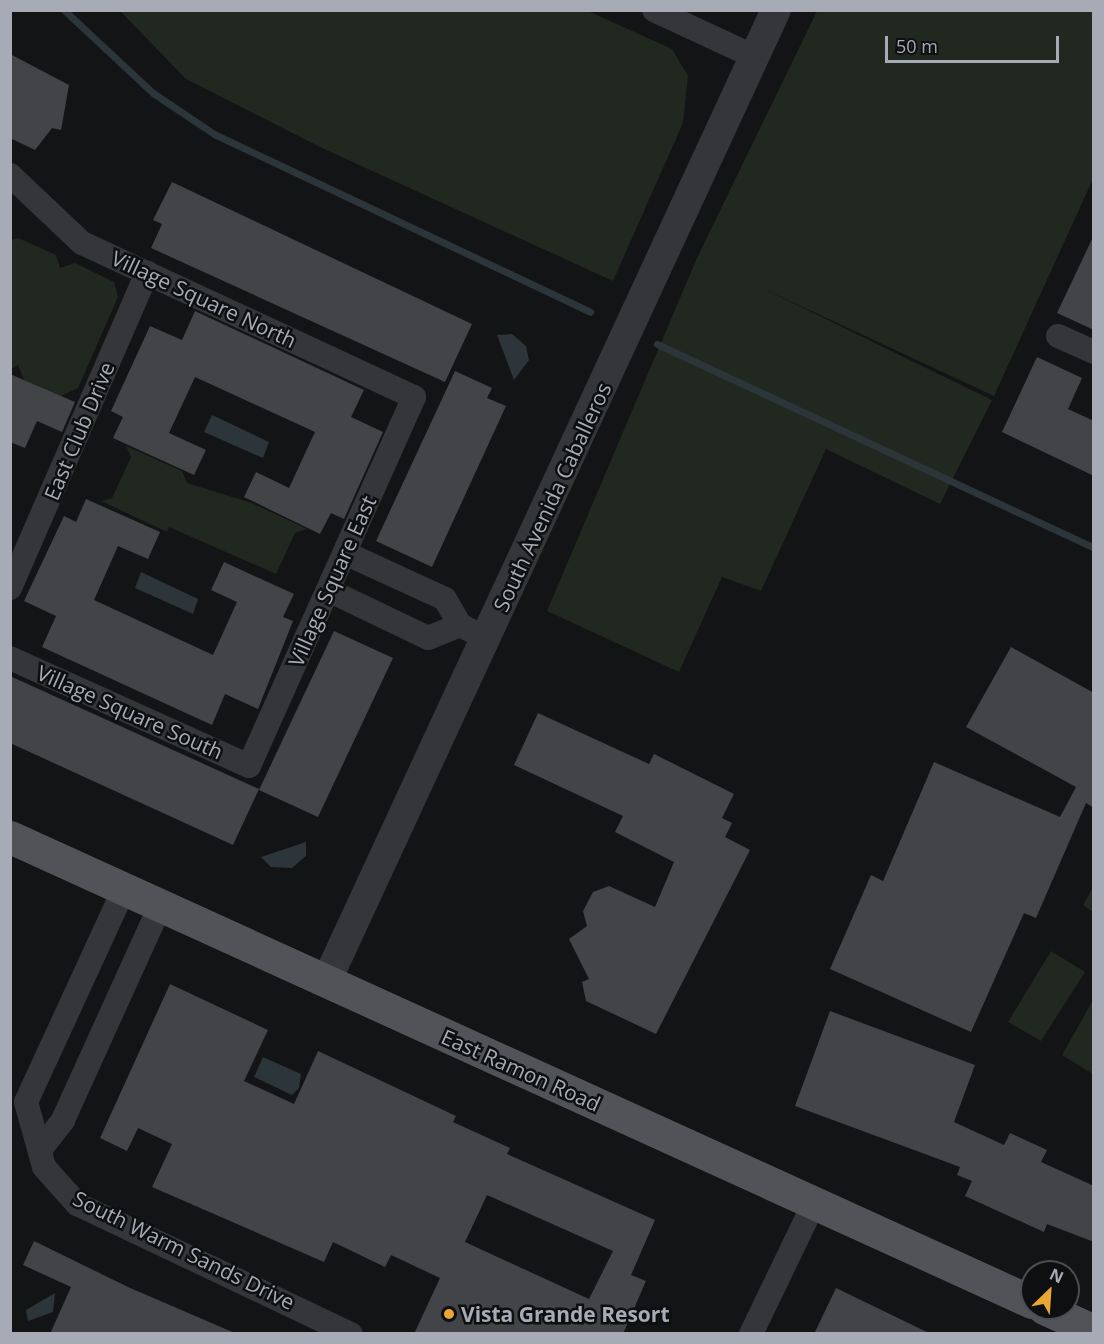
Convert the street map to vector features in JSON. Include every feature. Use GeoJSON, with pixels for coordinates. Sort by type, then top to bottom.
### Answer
{"type":"FeatureCollection","features":[{"type":"Feature","properties":{"kind":"main road","name":"East Ramon Road"},"geometry":{"type":"LineString","coordinates":[[10,837],[1020,1297]]}},
{"type":"Feature","properties":{"kind":"main road"},"geometry":{"type":"LineString","coordinates":[[1070,1320],[1094,1331]]}},
{"type":"Feature","properties":{"kind":"street"},"geometry":{"type":"LineString","coordinates":[[654,10],[755,57]]}},
{"type":"Feature","properties":{"kind":"street","name":"South Avenida Caballeros"},"geometry":{"type":"LineString","coordinates":[[326,982],[776,10]]}},
{"type":"Feature","properties":{"kind":"street","name":"Village Square North"},"geometry":{"type":"LineString","coordinates":[[10,176],[82,243],[414,397]]}},
{"type":"Feature","properties":{"kind":"street","name":"East Club Drive"},"geometry":{"type":"LineString","coordinates":[[10,588],[147,273]]}},
{"type":"Feature","properties":{"kind":"street"},"geometry":{"type":"LineString","coordinates":[[1058,336],[1094,352]]}},
{"type":"Feature","properties":{"kind":"street","name":"Village Square East"},"geometry":{"type":"LineString","coordinates":[[249,766],[414,397]]}},
{"type":"Feature","properties":{"kind":"street"},"geometry":{"type":"LineString","coordinates":[[345,553],[445,599],[460,625],[486,638]]}},
{"type":"Feature","properties":{"kind":"street"},"geometry":{"type":"LineString","coordinates":[[328,590],[428,638],[460,625]]}},
{"type":"Feature","properties":{"kind":"street","name":"Village Square South"},"geometry":{"type":"LineString","coordinates":[[10,658],[249,766]]}},
{"type":"Feature","properties":{"kind":"street","name":"South Warm Sands Drive"},"geometry":{"type":"LineString","coordinates":[[124,889],[26,1102],[28,1120],[43,1146],[45,1167],[77,1204],[351,1334]]}},
{"type":"Feature","properties":{"kind":"street"},"geometry":{"type":"LineString","coordinates":[[43,1146],[63,1120],[160,906]]}},
{"type":"Feature","properties":{"kind":"street"},"geometry":{"type":"LineString","coordinates":[[751,1334],[814,1203]]}},
{"type":"Feature","properties":{"kind":"shaded area"},"geometry":{"type":"Polygon","coordinates":[[[120,11],[588,11],[672,49],[688,76],[683,123],[613,281],[322,148],[186,79],[120,11]]]}},
{"type":"Feature","properties":{"kind":"shaded area"},"geometry":{"type":"Polygon","coordinates":[[[817,11],[1093,11],[1093,179],[994,396],[760,287],[992,400],[940,504],[826,449],[761,591],[722,577],[679,672],[547,611],[697,258],[817,11]]]}},
{"type":"Feature","properties":{"kind":"shaded area"},"geometry":{"type":"Polygon","coordinates":[[[18,238],[56,255],[60,268],[75,263],[114,282],[118,297],[78,388],[61,396],[24,380],[18,365],[11,369],[11,240],[18,238]]]}},
{"type":"Feature","properties":{"kind":"shaded area"},"geometry":{"type":"Polygon","coordinates":[[[512,334],[526,346],[529,360],[514,380],[497,335],[512,334]]]}},
{"type":"Feature","properties":{"kind":"shaded area"},"geometry":{"type":"Polygon","coordinates":[[[212,415],[269,442],[263,458],[204,432],[212,415]]]}},
{"type":"Feature","properties":{"kind":"shaded area"},"geometry":{"type":"Polygon","coordinates":[[[126,446],[182,471],[187,483],[252,503],[307,529],[295,533],[276,574],[169,527],[167,532],[101,501],[112,498],[131,457],[126,446]]]}},
{"type":"Feature","properties":{"kind":"shaded area"},"geometry":{"type":"Polygon","coordinates":[[[141,572],[198,599],[193,614],[135,588],[141,572]]]}},
{"type":"Feature","properties":{"kind":"shaded area"},"geometry":{"type":"Polygon","coordinates":[[[306,842],[306,856],[292,868],[271,867],[261,857],[306,842]]]}},
{"type":"Feature","properties":{"kind":"shaded area"},"geometry":{"type":"Polygon","coordinates":[[[1093,887],[1093,912],[1083,905],[1093,887]]]}},
{"type":"Feature","properties":{"kind":"shaded area"},"geometry":{"type":"Polygon","coordinates":[[[1051,951],[1085,972],[1041,1041],[1008,1022],[1051,951]]]}},
{"type":"Feature","properties":{"kind":"shaded area"},"geometry":{"type":"Polygon","coordinates":[[[1093,1000],[1094,1074],[1062,1055],[1093,1000]]]}},
{"type":"Feature","properties":{"kind":"shaded area"},"geometry":{"type":"Polygon","coordinates":[[[263,1057],[301,1074],[299,1088],[292,1095],[254,1077],[263,1057]]]}},
{"type":"Feature","properties":{"kind":"shaded area"},"geometry":{"type":"Polygon","coordinates":[[[55,1293],[53,1312],[28,1321],[26,1310],[55,1293]]]}},
{"type":"Feature","properties":{"kind":"building"},"geometry":{"type":"Polygon","coordinates":[[[10,54],[69,85],[61,130],[52,128],[35,150],[10,138],[10,54]]]}},
{"type":"Feature","properties":{"kind":"building"},"geometry":{"type":"Polygon","coordinates":[[[172,182],[472,324],[445,382],[151,248],[162,224],[153,220],[172,182]]]}},
{"type":"Feature","properties":{"kind":"building"},"geometry":{"type":"Polygon","coordinates":[[[1094,235],[1094,330],[1057,313],[1094,235]]]}},
{"type":"Feature","properties":{"kind":"building"},"geometry":{"type":"Polygon","coordinates":[[[195,311],[364,390],[351,417],[383,432],[344,519],[331,513],[320,534],[244,497],[256,472],[289,488],[315,432],[195,377],[169,433],[206,450],[194,475],[113,438],[123,417],[111,411],[150,326],[182,340],[195,311]]]}},
{"type":"Feature","properties":{"kind":"building"},"geometry":{"type":"Polygon","coordinates":[[[1037,357],[1082,378],[1068,409],[1094,421],[1094,476],[1002,432],[1037,357]]]}},
{"type":"Feature","properties":{"kind":"building"},"geometry":{"type":"Polygon","coordinates":[[[455,371],[492,388],[487,398],[506,406],[432,567],[376,541],[455,371]]]}},
{"type":"Feature","properties":{"kind":"building"},"geometry":{"type":"Polygon","coordinates":[[[10,374],[75,402],[62,432],[37,421],[25,448],[10,442],[10,374]]]}},
{"type":"Feature","properties":{"kind":"building"},"geometry":{"type":"Polygon","coordinates":[[[86,499],[160,532],[148,559],[118,546],[94,600],[213,655],[237,602],[211,590],[224,562],[294,594],[283,617],[293,621],[258,709],[225,694],[212,725],[42,647],[56,616],[24,601],[64,516],[76,522],[86,499]]]}},
{"type":"Feature","properties":{"kind":"building"},"geometry":{"type":"Polygon","coordinates":[[[334,631],[393,658],[318,817],[259,790],[334,631]]]}},
{"type":"Feature","properties":{"kind":"building"},"geometry":{"type":"Polygon","coordinates":[[[1011,647],[1094,693],[1094,808],[1086,803],[1036,918],[1024,913],[971,1032],[830,969],[871,875],[883,881],[934,762],[1060,817],[1076,787],[966,727],[1011,647]]]}},
{"type":"Feature","properties":{"kind":"building"},"geometry":{"type":"Polygon","coordinates":[[[10,676],[259,789],[233,845],[10,743],[10,676]]]}},
{"type":"Feature","properties":{"kind":"building"},"geometry":{"type":"Polygon","coordinates":[[[538,713],[649,764],[654,754],[734,794],[722,818],[732,823],[725,837],[750,850],[656,1034],[586,1001],[582,982],[589,979],[569,939],[587,926],[583,911],[593,892],[609,886],[655,907],[674,862],[615,832],[623,816],[514,765],[538,713]]]}},
{"type":"Feature","properties":{"kind":"building"},"geometry":{"type":"Polygon","coordinates":[[[170,984],[268,1030],[244,1081],[294,1104],[318,1051],[456,1116],[453,1122],[510,1148],[507,1154],[655,1220],[631,1275],[646,1281],[623,1334],[414,1334],[440,1278],[391,1255],[385,1267],[333,1242],[324,1262],[152,1187],[172,1144],[138,1128],[127,1151],[100,1138],[170,984]],[[487,1195],[465,1242],[589,1299],[613,1251],[487,1195]]]}},
{"type":"Feature","properties":{"kind":"building"},"geometry":{"type":"Polygon","coordinates":[[[830,1011],[975,1065],[954,1122],[1004,1145],[1010,1133],[1047,1150],[1041,1162],[1094,1186],[1094,1242],[1047,1224],[1044,1232],[965,1196],[972,1181],[957,1175],[960,1167],[795,1106],[830,1011]]]}},
{"type":"Feature","properties":{"kind":"building"},"geometry":{"type":"Polygon","coordinates":[[[34,1241],[128,1287],[237,1334],[50,1334],[71,1287],[23,1265],[34,1241]]]}},
{"type":"Feature","properties":{"kind":"building"},"geometry":{"type":"Polygon","coordinates":[[[836,1288],[931,1334],[814,1334],[836,1288]]]}},
{"type":"Feature","properties":{"kind":"waterway"},"geometry":{"type":"LineString","coordinates":[[64,10],[153,93],[214,134],[590,312]]}},
{"type":"Feature","properties":{"kind":"waterway"},"geometry":{"type":"LineString","coordinates":[[657,344],[1094,548]]}},
{"type":"Feature","properties":{"kind":"place","name":"Vista Grande Resort"},"geometry":{"type":"Point","coordinates":[449,1314]}}]}
